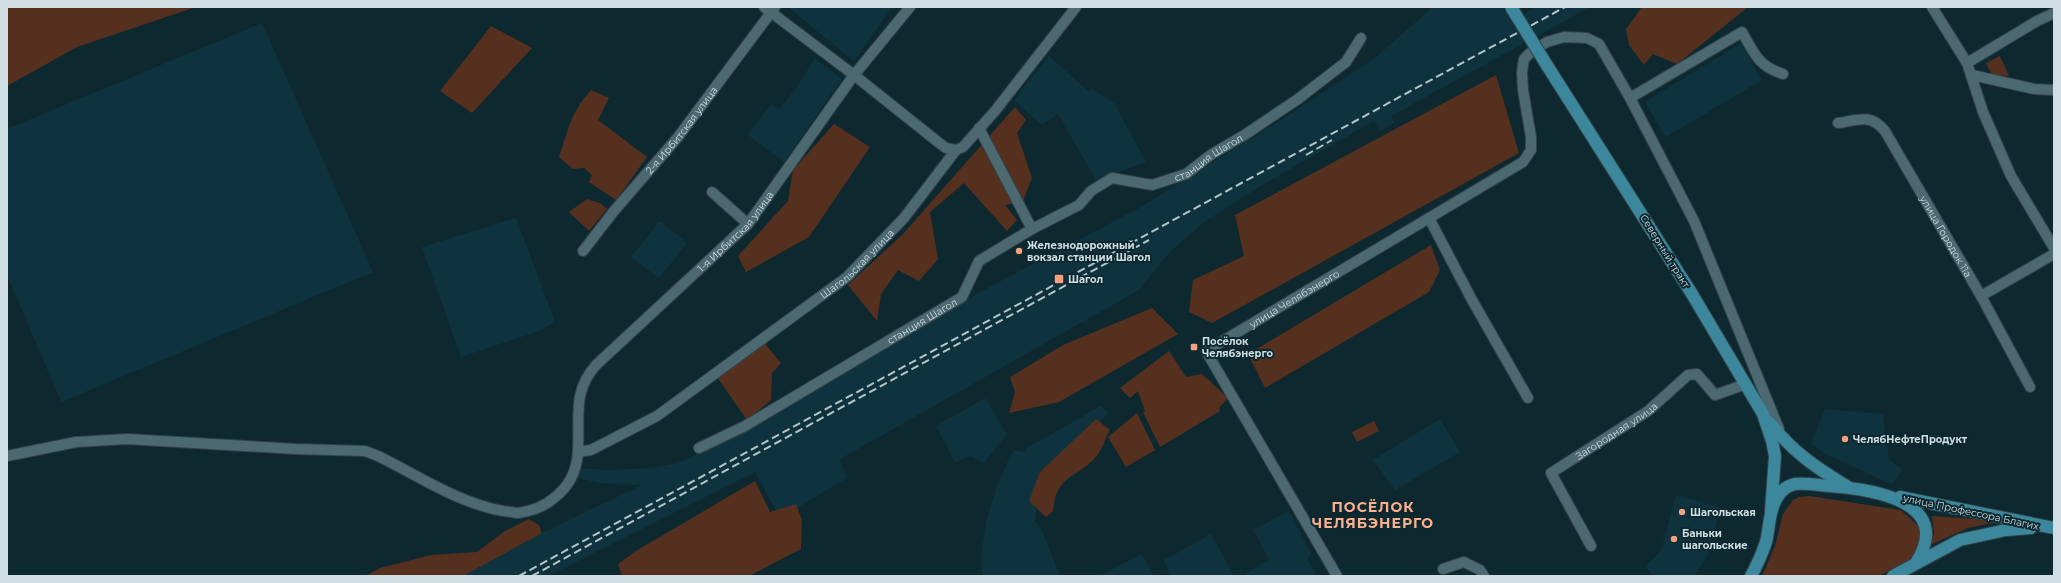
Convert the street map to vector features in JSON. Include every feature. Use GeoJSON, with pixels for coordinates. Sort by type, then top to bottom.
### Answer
{"type":"FeatureCollection","features":[{"type":"Feature","properties":{"kind":"main road","name":"Северный тракт"},"geometry":{"type":"LineString","coordinates":[[1511,7],[1692,294],[1763,414],[1772,441],[1775,456],[1771,511]]}},
{"type":"Feature","properties":{"kind":"main road"},"geometry":{"type":"LineString","coordinates":[[1763,414],[1785,442],[1806,460],[1850,488]]}},
{"type":"Feature","properties":{"kind":"main road","name":"улица Профессора Благих"},"geometry":{"type":"LineString","coordinates":[[1771,511],[1777,497],[1788,486],[1804,484],[1850,488],[2050,528]]}},
{"type":"Feature","properties":{"kind":"main road"},"geometry":{"type":"LineString","coordinates":[[1889,495],[1914,510],[1924,523],[1927,534],[1924,550],[1916,563]]}},
{"type":"Feature","properties":{"kind":"main road"},"geometry":{"type":"LineString","coordinates":[[1751,576],[1760,561],[1766,543],[1771,511]]}},
{"type":"Feature","properties":{"kind":"main road"},"geometry":{"type":"LineString","coordinates":[[1893,576],[1960,540],[1977,535],[2006,530],[2050,528]]}},
{"type":"Feature","properties":{"kind":"street","name":"1-я Ирбитская улица"},"geometry":{"type":"LineString","coordinates":[[7,456],[76,442],[127,439],[296,449],[365,451],[391,462],[457,497],[487,508],[517,513],[545,506],[565,490],[574,473],[578,452],[581,388],[587,375],[596,364],[748,224],[854,76],[910,7]]}},
{"type":"Feature","properties":{"kind":"street","name":"Шагольская улица"},"geometry":{"type":"LineString","coordinates":[[578,452],[591,450],[657,416],[847,276],[904,218],[956,150],[963,147],[995,111],[1076,7]]}},
{"type":"Feature","properties":{"kind":"street"},"geometry":{"type":"LineString","coordinates":[[1932,7],[1967,63],[1972,74],[1983,112],[2011,176],[2054,248]]}},
{"type":"Feature","properties":{"kind":"street"},"geometry":{"type":"LineString","coordinates":[[770,9],[938,142],[946,148],[956,150]]}},
{"type":"Feature","properties":{"kind":"street","name":"2-я Ирбитская улица"},"geometry":{"type":"LineString","coordinates":[[583,251],[614,211],[678,137],[770,9]]}},
{"type":"Feature","properties":{"kind":"street"},"geometry":{"type":"LineString","coordinates":[[1967,63],[2037,21],[2054,13]]}},
{"type":"Feature","properties":{"kind":"street"},"geometry":{"type":"LineString","coordinates":[[1783,74],[1766,68],[1758,60],[1742,32],[1630,98],[1694,221],[1771,414],[1785,442]]}},
{"type":"Feature","properties":{"kind":"street","name":"улица Челябэнерго"},"geometry":{"type":"LineString","coordinates":[[1337,576],[1206,351],[1344,267],[1523,162],[1531,150],[1531,137],[1523,90],[1522,72],[1524,59],[1531,52],[1542,45],[1556,39],[1571,36],[1587,38],[1599,44],[1630,98]]}},
{"type":"Feature","properties":{"kind":"street","name":"станция Шагол"},"geometry":{"type":"LineString","coordinates":[[699,448],[745,426],[962,297],[979,261],[1032,229],[1079,205],[1091,191],[1112,178],[1152,185],[1186,174],[1212,154],[1246,134],[1298,99],[1346,62],[1361,38]]}},
{"type":"Feature","properties":{"kind":"street"},"geometry":{"type":"LineString","coordinates":[[1972,74],[2034,89],[2054,90]]}},
{"type":"Feature","properties":{"kind":"street","name":"улица Городок 11а"},"geometry":{"type":"LineString","coordinates":[[1838,123],[1871,119],[1878,121],[1885,130],[1981,296],[2030,387]]}},
{"type":"Feature","properties":{"kind":"street"},"geometry":{"type":"LineString","coordinates":[[979,128],[1032,229]]}},
{"type":"Feature","properties":{"kind":"street"},"geometry":{"type":"LineString","coordinates":[[712,192],[748,224]]}},
{"type":"Feature","properties":{"kind":"street"},"geometry":{"type":"LineString","coordinates":[[1429,218],[1472,300],[1528,398]]}},
{"type":"Feature","properties":{"kind":"street"},"geometry":{"type":"LineString","coordinates":[[1981,296],[2054,254]]}},
{"type":"Feature","properties":{"kind":"street","name":"Загородная улица"},"geometry":{"type":"LineString","coordinates":[[1591,546],[1551,473],[1648,411],[1688,375],[1697,374],[1716,395],[1746,384]]}},
{"type":"Feature","properties":{"kind":"street"},"geometry":{"type":"LineString","coordinates":[[1443,569],[1464,562],[1480,570],[1484,576]]}},
{"type":"Feature","properties":{"kind":"shaded area"},"geometry":{"type":"Polygon","coordinates":[[[7,7],[196,7],[77,47],[7,86],[7,7]]]}},
{"type":"Feature","properties":{"kind":"shaded area"},"geometry":{"type":"Polygon","coordinates":[[[788,7],[892,7],[854,61],[788,7]]]}},
{"type":"Feature","properties":{"kind":"shaded area"},"geometry":{"type":"Polygon","coordinates":[[[1433,7],[1509,7],[1516,18],[1536,7],[1590,7],[1391,116],[1395,123],[1380,131],[1374,121],[1264,184],[1204,222],[1168,254],[1139,290],[840,459],[847,478],[780,518],[755,472],[548,576],[463,576],[542,533],[642,485],[600,483],[577,478],[581,468],[604,470],[652,468],[679,463],[732,437],[944,311],[1141,207],[1289,115],[1376,57],[1433,7]]]}},
{"type":"Feature","properties":{"kind":"shaded area"},"geometry":{"type":"Polygon","coordinates":[[[1642,7],[1748,7],[1677,64],[1653,54],[1644,65],[1629,45],[1626,29],[1642,7]]]}},
{"type":"Feature","properties":{"kind":"shaded area"},"geometry":{"type":"Polygon","coordinates":[[[262,23],[373,272],[61,402],[7,275],[7,129],[262,23]]]}},
{"type":"Feature","properties":{"kind":"shaded area"},"geometry":{"type":"Polygon","coordinates":[[[491,26],[532,48],[472,113],[440,91],[491,26]]]}},
{"type":"Feature","properties":{"kind":"shaded area"},"geometry":{"type":"Polygon","coordinates":[[[1741,43],[1762,80],[1666,137],[1645,102],[1741,43]]]}},
{"type":"Feature","properties":{"kind":"shaded area"},"geometry":{"type":"Polygon","coordinates":[[[1049,56],[1088,91],[1092,89],[1114,103],[1146,162],[1096,180],[1058,114],[1042,125],[1014,100],[1049,56]]]}},
{"type":"Feature","properties":{"kind":"shaded area"},"geometry":{"type":"Polygon","coordinates":[[[2000,56],[2009,76],[1992,75],[1986,63],[2000,56]]]}},
{"type":"Feature","properties":{"kind":"shaded area"},"geometry":{"type":"Polygon","coordinates":[[[815,58],[842,79],[784,162],[748,135],[771,104],[779,109],[797,87],[815,58]]]}},
{"type":"Feature","properties":{"kind":"shaded area"},"geometry":{"type":"Polygon","coordinates":[[[1496,75],[1519,153],[1212,323],[1189,312],[1193,280],[1244,256],[1235,215],[1496,75]]]}},
{"type":"Feature","properties":{"kind":"shaded area"},"geometry":{"type":"Polygon","coordinates":[[[591,90],[609,98],[598,120],[647,157],[616,200],[589,182],[592,175],[584,168],[573,169],[559,157],[574,114],[591,90]]]}},
{"type":"Feature","properties":{"kind":"shaded area"},"geometry":{"type":"Polygon","coordinates":[[[1015,107],[1026,120],[1017,133],[1032,178],[1023,201],[1005,205],[1017,220],[1007,231],[964,183],[930,212],[938,259],[919,281],[898,270],[881,294],[877,321],[848,285],[903,234],[1015,107]]]}},
{"type":"Feature","properties":{"kind":"shaded area"},"geometry":{"type":"Polygon","coordinates":[[[834,124],[870,147],[809,237],[746,272],[738,256],[788,201],[793,170],[834,124]]]}},
{"type":"Feature","properties":{"kind":"shaded area"},"geometry":{"type":"Polygon","coordinates":[[[587,199],[600,203],[607,209],[589,231],[569,212],[587,199]]]}},
{"type":"Feature","properties":{"kind":"shaded area"},"geometry":{"type":"Polygon","coordinates":[[[516,218],[555,322],[539,331],[461,357],[422,247],[516,218]]]}},
{"type":"Feature","properties":{"kind":"shaded area"},"geometry":{"type":"Polygon","coordinates":[[[660,221],[687,243],[659,278],[631,257],[660,221]]]}},
{"type":"Feature","properties":{"kind":"shaded area"},"geometry":{"type":"Polygon","coordinates":[[[1431,245],[1440,270],[1429,292],[1265,388],[1248,354],[1431,245]]]}},
{"type":"Feature","properties":{"kind":"shaded area"},"geometry":{"type":"Polygon","coordinates":[[[1152,308],[1178,334],[1059,402],[1009,413],[1015,392],[1010,377],[1063,345],[1152,308]]]}},
{"type":"Feature","properties":{"kind":"shaded area"},"geometry":{"type":"Polygon","coordinates":[[[765,344],[781,363],[772,373],[771,400],[747,420],[717,377],[765,344]]]}},
{"type":"Feature","properties":{"kind":"shaded area"},"geometry":{"type":"Polygon","coordinates":[[[1169,351],[1186,377],[1202,374],[1228,398],[1219,408],[1220,411],[1160,447],[1143,412],[1145,411],[1138,391],[1130,398],[1120,388],[1169,351]]]}},
{"type":"Feature","properties":{"kind":"shaded area"},"geometry":{"type":"Polygon","coordinates":[[[985,398],[1007,434],[984,463],[971,456],[955,462],[936,426],[985,398]]]}},
{"type":"Feature","properties":{"kind":"shaded area"},"geometry":{"type":"Polygon","coordinates":[[[1101,406],[1109,413],[1059,458],[1037,502],[1035,522],[1040,526],[1060,576],[982,576],[981,557],[986,523],[997,486],[1010,456],[1015,450],[1025,453],[1027,448],[1101,406]]]}},
{"type":"Feature","properties":{"kind":"shaded area"},"geometry":{"type":"Polygon","coordinates":[[[1825,409],[1883,414],[1889,459],[1903,470],[1891,484],[1826,454],[1811,444],[1825,409]]]}},
{"type":"Feature","properties":{"kind":"shaded area"},"geometry":{"type":"Polygon","coordinates":[[[1137,413],[1155,450],[1126,467],[1108,437],[1137,413]]]}},
{"type":"Feature","properties":{"kind":"shaded area"},"geometry":{"type":"Polygon","coordinates":[[[1096,419],[1110,430],[1102,448],[1088,465],[1062,484],[1055,499],[1053,511],[1046,517],[1029,501],[1040,472],[1096,419]]]}},
{"type":"Feature","properties":{"kind":"shaded area"},"geometry":{"type":"Polygon","coordinates":[[[1440,419],[1460,452],[1395,490],[1373,460],[1440,419]]]}},
{"type":"Feature","properties":{"kind":"shaded area"},"geometry":{"type":"Polygon","coordinates":[[[1374,421],[1379,431],[1357,442],[1352,432],[1374,421]]]}},
{"type":"Feature","properties":{"kind":"shaded area"},"geometry":{"type":"Polygon","coordinates":[[[755,481],[770,512],[796,504],[802,520],[801,549],[749,576],[622,576],[618,564],[636,551],[755,481]]]}},
{"type":"Feature","properties":{"kind":"shaded area"},"geometry":{"type":"Polygon","coordinates":[[[1676,495],[1719,507],[1711,550],[1694,576],[1652,576],[1646,566],[1661,551],[1676,495]]]}},
{"type":"Feature","properties":{"kind":"shaded area"},"geometry":{"type":"Polygon","coordinates":[[[1810,496],[1900,510],[1919,527],[1919,546],[1911,560],[1879,576],[1762,576],[1775,546],[1783,514],[1793,500],[1799,497],[1810,496]]]}},
{"type":"Feature","properties":{"kind":"shaded area"},"geometry":{"type":"Polygon","coordinates":[[[1289,511],[1312,555],[1307,558],[1317,576],[1242,576],[1269,559],[1253,530],[1289,511]]]}},
{"type":"Feature","properties":{"kind":"shaded area"},"geometry":{"type":"Polygon","coordinates":[[[1932,516],[2002,521],[1968,528],[1930,545],[1934,533],[1932,516]]]}},
{"type":"Feature","properties":{"kind":"shaded area"},"geometry":{"type":"Polygon","coordinates":[[[529,519],[539,525],[542,533],[463,576],[365,576],[380,568],[431,555],[477,552],[505,531],[529,519]]]}},
{"type":"Feature","properties":{"kind":"shaded area"},"geometry":{"type":"Polygon","coordinates":[[[1211,534],[1234,576],[1170,576],[1164,560],[1211,534]]]}},
{"type":"Feature","properties":{"kind":"shaded area"},"geometry":{"type":"Polygon","coordinates":[[[1142,554],[1154,576],[1099,576],[1142,554]]]}},
{"type":"Feature","properties":{"kind":"railway"},"geometry":{"type":"LineString","coordinates":[[519,576],[1565,7]]}},
{"type":"Feature","properties":{"kind":"railway"},"geometry":{"type":"LineString","coordinates":[[1306,155],[1332,140]]}},
{"type":"Feature","properties":{"kind":"railway"},"geometry":{"type":"LineString","coordinates":[[532,576],[1149,240]]}},
{"type":"Feature","properties":{"kind":"place","name":"Железнодорожный вокзал станции Шагол"},"geometry":{"type":"Point","coordinates":[1019,251]}},
{"type":"Feature","properties":{"kind":"place","name":"Шагол"},"geometry":{"type":"Point","coordinates":[1059,279]}},
{"type":"Feature","properties":{"kind":"place","name":"Посёлок Челябэнерго"},"geometry":{"type":"Point","coordinates":[1194,347]}},
{"type":"Feature","properties":{"kind":"place","name":"ЧелябНефтеПродукт"},"geometry":{"type":"Point","coordinates":[1845,439]}},
{"type":"Feature","properties":{"kind":"place","name":"Шагольская"},"geometry":{"type":"Point","coordinates":[1682,512]}},
{"type":"Feature","properties":{"kind":"place","name":"Баньки шагольские"},"geometry":{"type":"Point","coordinates":[1674,539]}},
{"type":"Feature","properties":{"kind":"district","name":"ПОСЁЛОК ЧЕЛЯБЭНЕРГО"},"geometry":{"type":"Point","coordinates":[1373,516]}}]}
